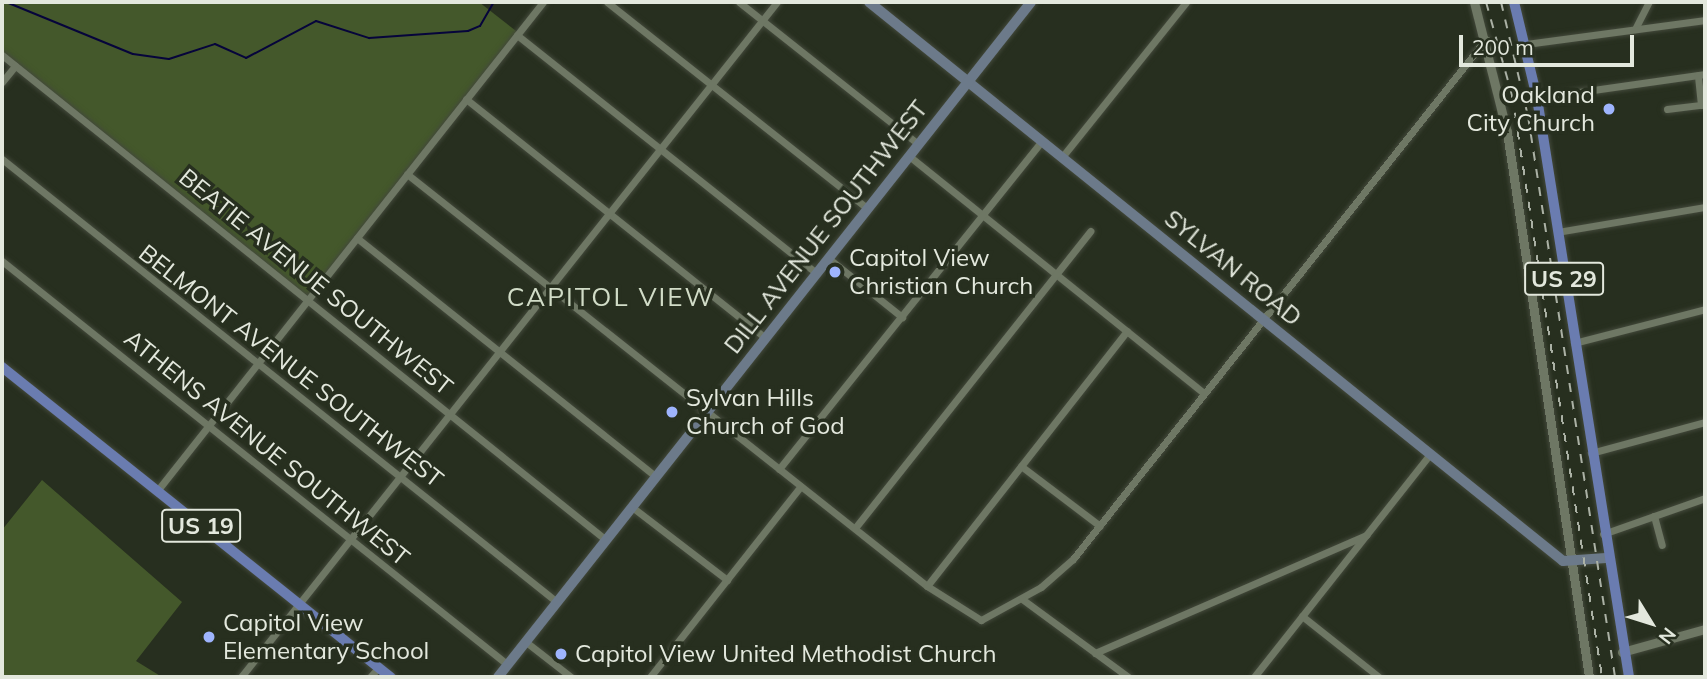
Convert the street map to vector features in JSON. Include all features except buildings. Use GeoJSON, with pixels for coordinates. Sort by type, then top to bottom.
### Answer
{"type":"FeatureCollection","features":[{"type":"Feature","properties":{"kind":"main road","name":"SYLVAN ROAD"},"geometry":{"type":"LineString","coordinates":[[870,2],[1430,454],[1572,565]]}},
{"type":"Feature","properties":{"kind":"main road","name":"DILL AVENUE SOUTHWEST"},"geometry":{"type":"LineString","coordinates":[[498,677],[1031,2]]}},
{"type":"Feature","properties":{"kind":"main road","name":"US 29"},"geometry":{"type":"LineString","coordinates":[[1515,2],[1537,98],[1602,534],[1622,652],[1629,677]]}},
{"type":"Feature","properties":{"kind":"main road","name":"US 19"},"geometry":{"type":"LineString","coordinates":[[2,367],[390,677]]}},
{"type":"Feature","properties":{"kind":"main road"},"geometry":{"type":"LineString","coordinates":[[1572,565],[1606,558]]}},
{"type":"Feature","properties":{"kind":"street"},"geometry":{"type":"LineString","coordinates":[[157,491],[543,2]]}},
{"type":"Feature","properties":{"kind":"street"},"geometry":{"type":"LineString","coordinates":[[607,2],[867,208]]}},
{"type":"Feature","properties":{"kind":"street"},"geometry":{"type":"LineString","coordinates":[[739,2],[918,144]]}},
{"type":"Feature","properties":{"kind":"street"},"geometry":{"type":"LineString","coordinates":[[241,677],[777,2]]}},
{"type":"Feature","properties":{"kind":"street"},"geometry":{"type":"LineString","coordinates":[[1062,158],[1186,2]]}},
{"type":"Feature","properties":{"kind":"street"},"geometry":{"type":"LineString","coordinates":[[1474,2],[1486,39],[1518,195],[1590,677]]}},
{"type":"Feature","properties":{"kind":"street"},"geometry":{"type":"LineString","coordinates":[[1635,29],[1649,2]]}},
{"type":"Feature","properties":{"kind":"street"},"geometry":{"type":"LineString","coordinates":[[1526,44],[1705,20]]}},
{"type":"Feature","properties":{"kind":"street"},"geometry":{"type":"LineString","coordinates":[[517,35],[816,273]]}},
{"type":"Feature","properties":{"kind":"street"},"geometry":{"type":"LineString","coordinates":[[407,174],[926,586],[981,620],[1022,598],[1062,570],[1100,526],[1261,317],[1486,39]]}},
{"type":"Feature","properties":{"kind":"street","name":"BEATIE AVENUE SOUTHWEST"},"geometry":{"type":"LineString","coordinates":[[2,55],[606,540]]}},
{"type":"Feature","properties":{"kind":"street"},"geometry":{"type":"LineString","coordinates":[[2,82],[15,66]]}},
{"type":"Feature","properties":{"kind":"street"},"geometry":{"type":"LineString","coordinates":[[1537,98],[1701,75],[1703,105],[1667,109]]}},
{"type":"Feature","properties":{"kind":"street"},"geometry":{"type":"LineString","coordinates":[[466,99],[765,338]]}},
{"type":"Feature","properties":{"kind":"street"},"geometry":{"type":"LineString","coordinates":[[779,469],[1042,141]]}},
{"type":"Feature","properties":{"kind":"street"},"geometry":{"type":"LineString","coordinates":[[909,156],[1203,392]]}},
{"type":"Feature","properties":{"kind":"street","name":"BELMONT AVENUE SOUTHWEST"},"geometry":{"type":"LineString","coordinates":[[2,159],[557,602]]}},
{"type":"Feature","properties":{"kind":"street"},"geometry":{"type":"LineString","coordinates":[[1557,232],[1705,207]]}},
{"type":"Feature","properties":{"kind":"street"},"geometry":{"type":"LineString","coordinates":[[855,528],[1090,231]]}},
{"type":"Feature","properties":{"kind":"street"},"geometry":{"type":"LineString","coordinates":[[357,238],[656,477]]}},
{"type":"Feature","properties":{"kind":"street"},"geometry":{"type":"LineString","coordinates":[[828,258],[902,317]]}},
{"type":"Feature","properties":{"kind":"street","name":"ATHENS AVENUE SOUTHWEST"},"geometry":{"type":"LineString","coordinates":[[2,261],[508,665]]}},
{"type":"Feature","properties":{"kind":"street"},"geometry":{"type":"LineString","coordinates":[[1574,343],[1705,309]]}},
{"type":"Feature","properties":{"kind":"street"},"geometry":{"type":"LineString","coordinates":[[926,586],[1127,331]]}},
{"type":"Feature","properties":{"kind":"street"},"geometry":{"type":"LineString","coordinates":[[1590,453],[1705,422]]}},
{"type":"Feature","properties":{"kind":"street"},"geometry":{"type":"LineString","coordinates":[[1254,677],[1430,454]]}},
{"type":"Feature","properties":{"kind":"street"},"geometry":{"type":"LineString","coordinates":[[1021,466],[1100,526]]}},
{"type":"Feature","properties":{"kind":"street"},"geometry":{"type":"LineString","coordinates":[[650,677],[801,486]]}},
{"type":"Feature","properties":{"kind":"street"},"geometry":{"type":"LineString","coordinates":[[1602,534],[1705,498]]}},
{"type":"Feature","properties":{"kind":"street"},"geometry":{"type":"LineString","coordinates":[[632,507],[727,580]]}},
{"type":"Feature","properties":{"kind":"street"},"geometry":{"type":"LineString","coordinates":[[1654,516],[1662,545]]}},
{"type":"Feature","properties":{"kind":"street"},"geometry":{"type":"LineString","coordinates":[[1095,653],[1366,535]]}},
{"type":"Feature","properties":{"kind":"street"},"geometry":{"type":"LineString","coordinates":[[1022,598],[1128,677]]}},
{"type":"Feature","properties":{"kind":"street"},"geometry":{"type":"LineString","coordinates":[[1302,616],[1379,677]]}},
{"type":"Feature","properties":{"kind":"street"},"geometry":{"type":"LineString","coordinates":[[1622,652],[1705,629]]}},
{"type":"Feature","properties":{"kind":"street"},"geometry":{"type":"LineString","coordinates":[[526,642],[571,677]]}},
{"type":"Feature","properties":{"kind":"street"},"geometry":{"type":"LineString","coordinates":[[370,677],[378,668]]}},
{"type":"Feature","properties":{"kind":"green space"},"geometry":{"type":"Polygon","coordinates":[[[2,2],[479,2],[520,34],[304,300],[2,56],[2,2]]]}},
{"type":"Feature","properties":{"kind":"green space"},"geometry":{"type":"Polygon","coordinates":[[[42,480],[182,602],[136,661],[162,677],[2,677],[2,530],[42,480]]]}},
{"type":"Feature","properties":{"kind":"waterway"},"geometry":{"type":"LineString","coordinates":[[6,2],[133,54],[169,59],[215,44],[246,58],[316,21],[369,38],[468,31],[480,26],[494,2]]}},
{"type":"Feature","properties":{"kind":"railway"},"geometry":{"type":"LineString","coordinates":[[1486,2],[1512,95],[1602,677]]}},
{"type":"Feature","properties":{"kind":"railway"},"geometry":{"type":"LineString","coordinates":[[1501,2],[1528,116],[1615,677]]}},
{"type":"Feature","properties":{"kind":"place","name":"Oakland City Church"},"geometry":{"type":"Point","coordinates":[1609,109]}},
{"type":"Feature","properties":{"kind":"place","name":"Capitol View Christian Church"},"geometry":{"type":"Point","coordinates":[835,272]}},
{"type":"Feature","properties":{"kind":"place","name":"Sylvan Hills Church of God"},"geometry":{"type":"Point","coordinates":[672,412]}},
{"type":"Feature","properties":{"kind":"place","name":"Capitol View Elementary School"},"geometry":{"type":"Point","coordinates":[209,637]}},
{"type":"Feature","properties":{"kind":"place","name":"Capitol View United Methodist Church"},"geometry":{"type":"Point","coordinates":[561,654]}},
{"type":"Feature","properties":{"kind":"district","name":"CAPITOL VIEW"},"geometry":{"type":"Point","coordinates":[611,297]}}]}
